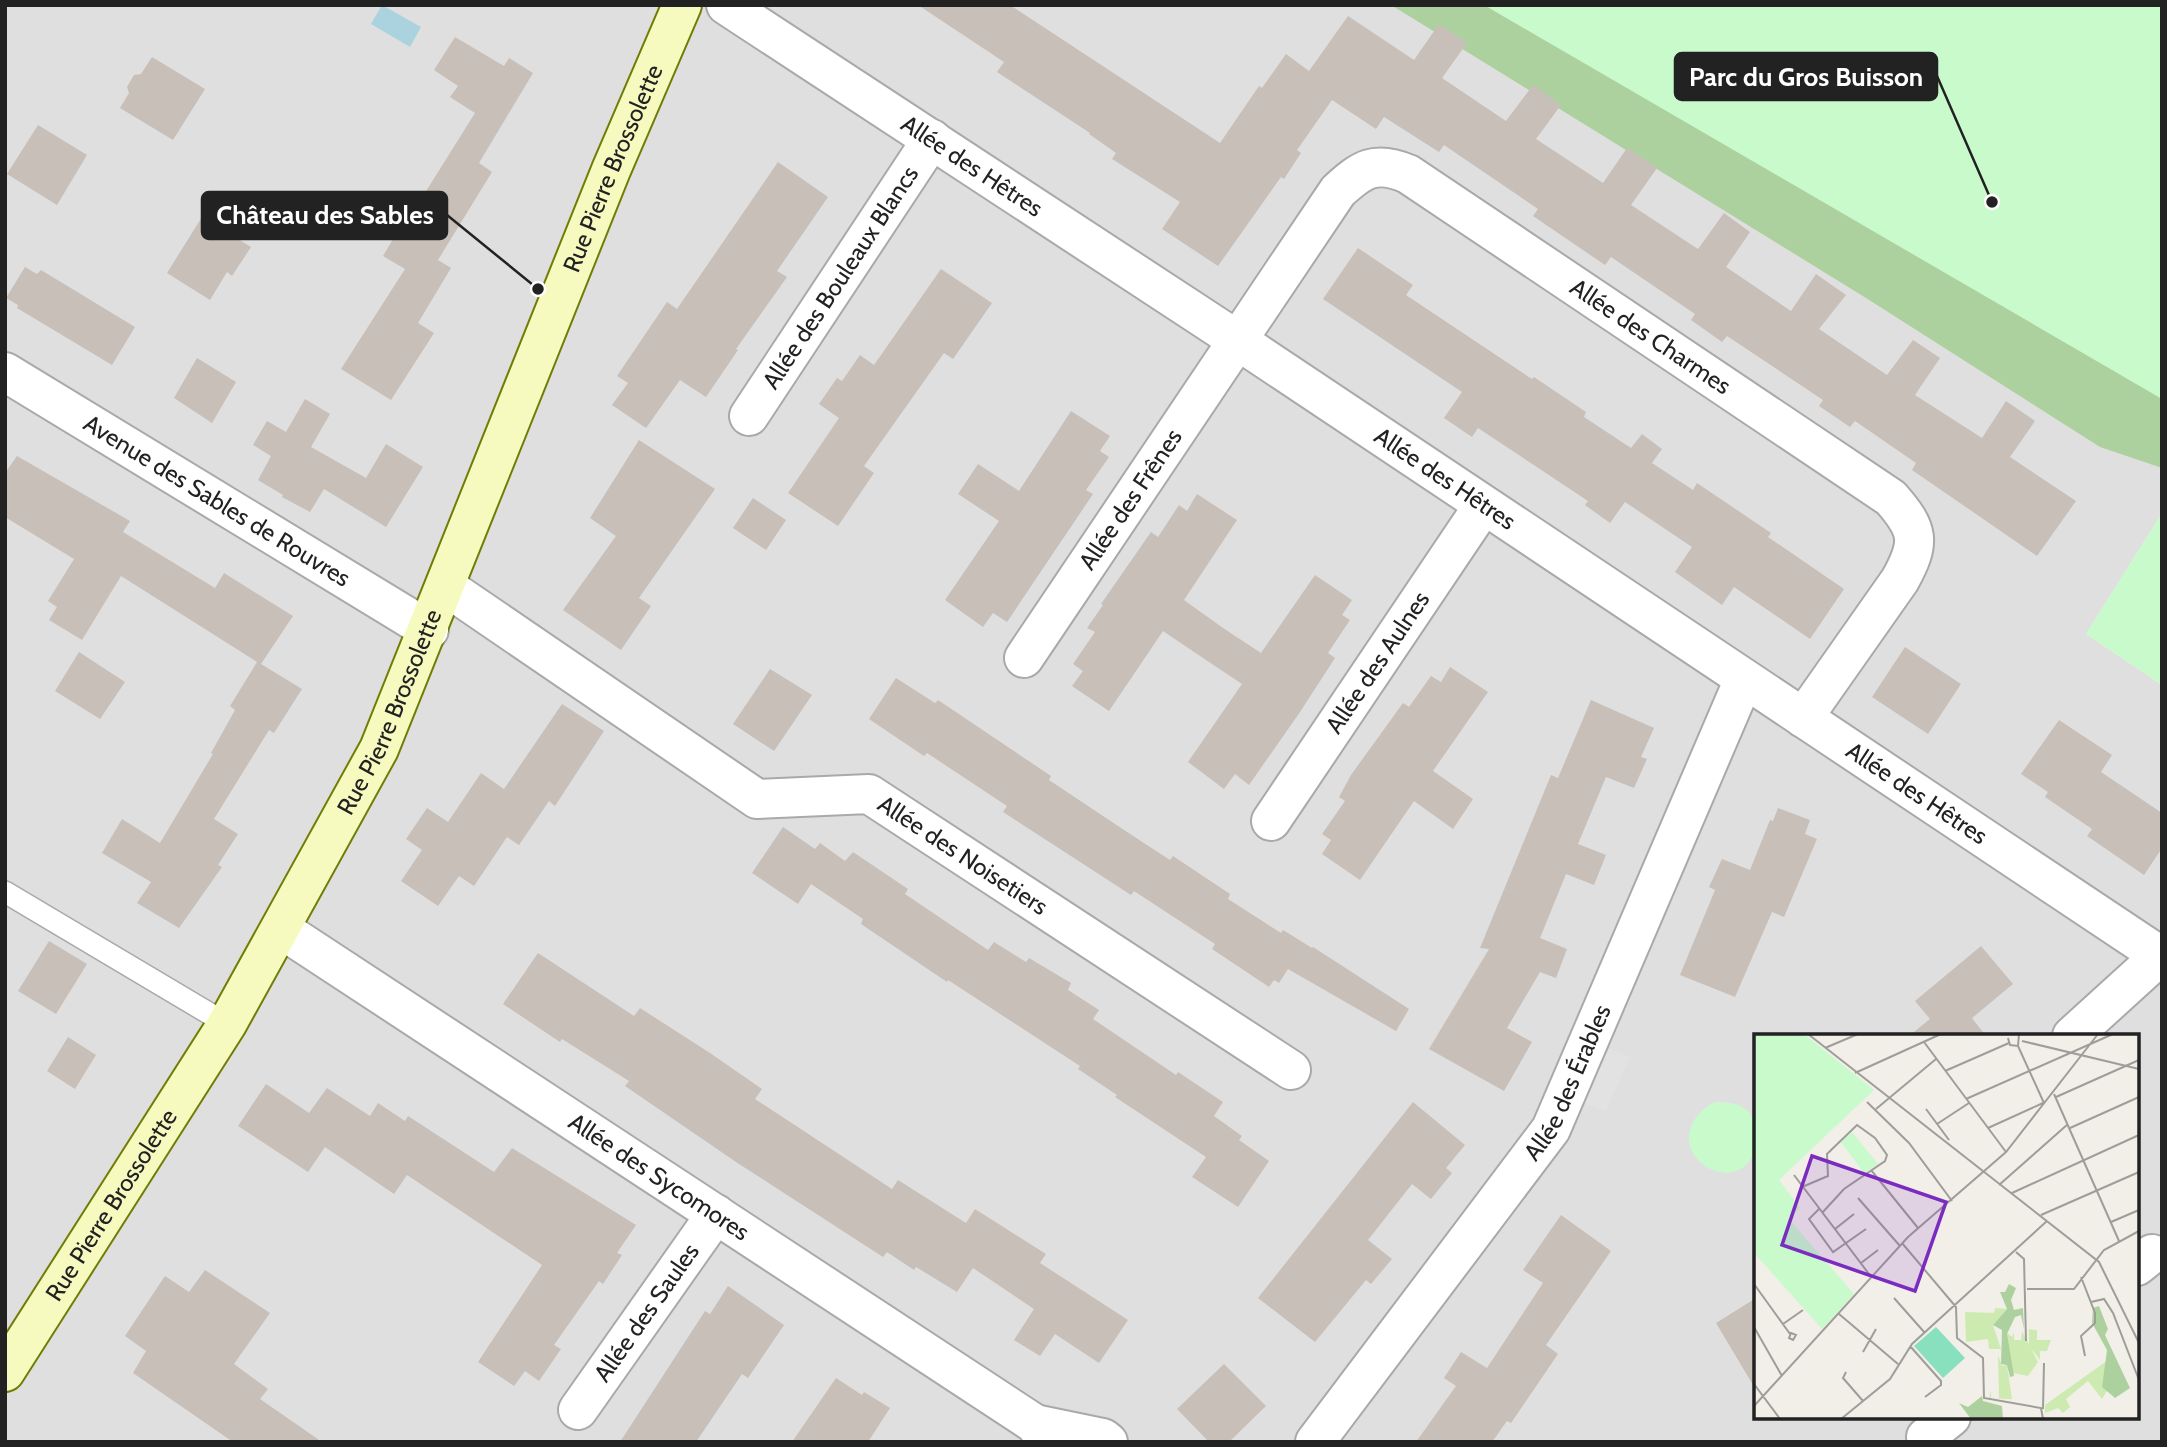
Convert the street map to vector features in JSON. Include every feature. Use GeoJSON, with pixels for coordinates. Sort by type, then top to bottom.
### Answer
{"type":"FeatureCollection","features":[{"type":"Feature","properties":{"kind":"street","name":"Rue Pierre Brossolette"},"geometry":{"type":"LineString","coordinates":[[5,1373],[227,1024],[380,749],[611,170],[682,5]]}},
{"type":"Feature","properties":{"kind":"street","name":"Allée des Hêtres"},"geometry":{"type":"LineString","coordinates":[[726,5],[1237,340],[2161,956]]}},
{"type":"Feature","properties":{"kind":"street","name":"Allée des Bouleaux Blancs"},"geometry":{"type":"LineString","coordinates":[[749,416],[932,139]]}},
{"type":"Feature","properties":{"kind":"street","name":"Allée des Charmes"},"geometry":{"type":"LineString","coordinates":[[1237,340],[1338,191],[1356,175],[1373,167],[1390,166],[1419,181],[1891,498],[1908,517],[1915,537],[1912,559],[1803,718]]}},
{"type":"Feature","properties":{"kind":"street","name":"Allée des Frênes"},"geometry":{"type":"LineString","coordinates":[[1024,658],[1237,340]]}},
{"type":"Feature","properties":{"kind":"street","name":"Avenue des Sables de Rouvres"},"geometry":{"type":"LineString","coordinates":[[5,372],[429,630]]}},
{"type":"Feature","properties":{"kind":"street","name":"Allée des Aulnes"},"geometry":{"type":"LineString","coordinates":[[1271,821],[1483,506]]}},
{"type":"Feature","properties":{"kind":"street","name":"Allée des Noisetiers"},"geometry":{"type":"LineString","coordinates":[[445,586],[757,799],[869,794],[1291,1070]]}},
{"type":"Feature","properties":{"kind":"street","name":"Allée des Érables"},"geometry":{"type":"LineString","coordinates":[[1315,1442],[1550,1129],[1744,679]]}},
{"type":"Feature","properties":{"kind":"street","name":"Allée des Sycomores"},"geometry":{"type":"LineString","coordinates":[[281,929],[716,1214],[1041,1433],[1103,1438],[1108,1442]]}},
{"type":"Feature","properties":{"kind":"street"},"geometry":{"type":"LineString","coordinates":[[2074,1034],[2161,956]]}},
{"type":"Feature","properties":{"kind":"street","name":"Allée des Saules"},"geometry":{"type":"LineString","coordinates":[[578,1410],[716,1214]]}},
{"type":"Feature","properties":{"kind":"lane"},"geometry":{"type":"LineString","coordinates":[[5,892],[227,1024]]}},
{"type":"Feature","properties":{"kind":"shaded area"},"geometry":{"type":"Polygon","coordinates":[[[5,5],[1484,5],[2162,399],[2162,513],[2086,634],[2162,685],[2162,1442],[5,1442],[5,5]]]}},
{"type":"Feature","properties":{"kind":"shaded area"},"geometry":{"type":"Polygon","coordinates":[[[1600,1045],[1630,1057],[1606,1111],[1578,1101],[1600,1045]]]}},
{"type":"Feature","properties":{"kind":"green space"},"geometry":{"type":"Polygon","coordinates":[[[1391,5],[1629,5],[2162,335],[2162,468],[2100,447],[1866,298],[1391,5]]]}},
{"type":"Feature","properties":{"kind":"green space"},"geometry":{"type":"Polygon","coordinates":[[[1484,5],[2162,5],[2162,399],[1484,5]]]}},
{"type":"Feature","properties":{"kind":"green space"},"geometry":{"type":"Polygon","coordinates":[[[2162,513],[2162,685],[2086,634],[2162,513]]]}},
{"type":"Feature","properties":{"kind":"green space"},"geometry":{"type":"Polygon","coordinates":[[[1715,1102],[1734,1104],[1741,1106],[1751,1115],[1754,1121],[1754,1153],[1744,1167],[1726,1173],[1715,1171],[1696,1158],[1689,1140],[1690,1131],[1693,1122],[1706,1107],[1715,1102]]]}},
{"type":"Feature","properties":{"kind":"water"},"geometry":{"type":"Polygon","coordinates":[[[382,5],[421,27],[410,47],[371,24],[382,5]]]}},
{"type":"Feature","properties":{"kind":"building"},"geometry":{"type":"Polygon","coordinates":[[[918,5],[1010,5],[1220,143],[1259,86],[1262,88],[1286,54],[1309,71],[1348,16],[1414,60],[1439,24],[1467,43],[1442,78],[1506,121],[1533,85],[1561,105],[1536,139],[1603,183],[1627,148],[1657,168],[1631,205],[1698,249],[1724,213],[1750,232],[1726,267],[1791,311],[1816,274],[1846,295],[1819,329],[1887,375],[1913,340],[1940,358],[1915,395],[1982,438],[2006,401],[2035,421],[2010,457],[2076,501],[2037,556],[1912,470],[1916,463],[1855,421],[1850,427],[1819,406],[1823,400],[1727,336],[1722,342],[1691,320],[1695,314],[1611,257],[1605,265],[1533,216],[1538,209],[1444,145],[1439,152],[1384,117],[1376,129],[1332,100],[1297,150],[1301,153],[1284,179],[1281,177],[1218,266],[1162,229],[1180,202],[1112,159],[1116,153],[1090,133],[997,72],[1004,62],[918,5]]]}},
{"type":"Feature","properties":{"kind":"building"},"geometry":{"type":"Polygon","coordinates":[[[455,37],[504,66],[509,58],[533,73],[479,163],[492,172],[438,260],[451,268],[418,323],[434,333],[391,400],[341,369],[405,269],[383,256],[415,202],[418,204],[475,113],[450,97],[458,86],[434,70],[455,37]]]}},
{"type":"Feature","properties":{"kind":"building"},"geometry":{"type":"Polygon","coordinates":[[[152,57],[205,89],[173,140],[120,108],[129,93],[127,87],[134,75],[141,74],[152,57]]]}},
{"type":"Feature","properties":{"kind":"building"},"geometry":{"type":"Polygon","coordinates":[[[38,125],[87,155],[57,205],[7,174],[38,125]]]}},
{"type":"Feature","properties":{"kind":"building"},"geometry":{"type":"Polygon","coordinates":[[[778,162],[828,197],[777,271],[787,277],[706,397],[680,380],[646,428],[612,405],[628,383],[617,376],[667,302],[677,309],[778,162]]]}},
{"type":"Feature","properties":{"kind":"building"},"geometry":{"type":"Polygon","coordinates":[[[202,217],[251,247],[232,276],[227,272],[210,300],[167,273],[202,217]]]}},
{"type":"Feature","properties":{"kind":"building"},"geometry":{"type":"Polygon","coordinates":[[[1358,248],[1413,285],[1406,295],[1586,412],[1584,417],[1631,448],[1642,434],[1662,449],[1652,463],[1693,490],[1697,483],[1771,533],[1768,537],[1844,589],[1810,639],[1734,587],[1722,605],[1675,572],[1692,547],[1625,502],[1610,523],[1585,505],[1588,501],[1478,428],[1472,437],[1444,418],[1462,392],[1323,299],[1358,248]]]}},
{"type":"Feature","properties":{"kind":"building"},"geometry":{"type":"Polygon","coordinates":[[[25,267],[37,274],[41,270],[135,327],[112,365],[17,308],[18,305],[6,298],[25,267]]]}},
{"type":"Feature","properties":{"kind":"building"},"geometry":{"type":"Polygon","coordinates":[[[941,269],[992,303],[953,359],[944,353],[864,466],[874,473],[838,526],[788,493],[839,418],[819,404],[837,378],[842,381],[860,355],[874,365],[941,269]]]}},
{"type":"Feature","properties":{"kind":"building"},"geometry":{"type":"Polygon","coordinates":[[[197,358],[236,382],[212,423],[174,398],[197,358]]]}},
{"type":"Feature","properties":{"kind":"building"},"geometry":{"type":"Polygon","coordinates":[[[305,399],[330,414],[311,447],[366,478],[386,444],[423,467],[386,527],[324,489],[310,512],[282,497],[296,472],[283,495],[258,480],[271,456],[253,445],[267,421],[286,432],[305,399]]]}},
{"type":"Feature","properties":{"kind":"building"},"geometry":{"type":"Polygon","coordinates":[[[1071,411],[1110,436],[1100,451],[1109,457],[1086,490],[1093,494],[1007,622],[993,613],[983,627],[945,600],[999,521],[958,494],[978,464],[1019,491],[1071,411]]]}},
{"type":"Feature","properties":{"kind":"building"},"geometry":{"type":"Polygon","coordinates":[[[639,440],[715,489],[639,598],[651,606],[621,650],[563,610],[616,536],[590,518],[639,440]]]}},
{"type":"Feature","properties":{"kind":"building"},"geometry":{"type":"Polygon","coordinates":[[[17,456],[130,521],[123,532],[215,588],[224,573],[293,616],[261,664],[302,689],[274,733],[269,730],[214,819],[238,834],[218,865],[222,867],[179,928],[137,903],[151,882],[102,853],[122,819],[160,843],[213,754],[211,753],[235,710],[230,706],[257,662],[121,576],[82,640],[49,620],[57,607],[48,601],[74,559],[5,517],[5,473],[17,456]]]}},
{"type":"Feature","properties":{"kind":"building"},"geometry":{"type":"Polygon","coordinates":[[[1197,494],[1237,520],[1184,600],[1223,628],[1261,653],[1315,575],[1352,600],[1342,615],[1350,620],[1328,653],[1335,658],[1300,712],[1249,785],[1235,774],[1224,789],[1188,762],[1242,684],[1163,631],[1109,711],[1072,686],[1083,671],[1073,664],[1095,632],[1087,628],[1103,605],[1101,604],[1151,532],[1158,537],[1179,505],[1187,511],[1197,494]]]}},
{"type":"Feature","properties":{"kind":"building"},"geometry":{"type":"Polygon","coordinates":[[[753,498],[786,520],[766,550],[733,528],[753,498]]]}},
{"type":"Feature","properties":{"kind":"building"},"geometry":{"type":"Polygon","coordinates":[[[1905,647],[1961,684],[1928,734],[1872,697],[1905,647]]]}},
{"type":"Feature","properties":{"kind":"building"},"geometry":{"type":"Polygon","coordinates":[[[79,652],[125,682],[100,719],[55,691],[79,652]]]}},
{"type":"Feature","properties":{"kind":"building"},"geometry":{"type":"Polygon","coordinates":[[[1450,667],[1488,692],[1433,771],[1473,799],[1453,829],[1414,801],[1360,880],[1322,854],[1331,840],[1322,834],[1345,801],[1339,797],[1351,775],[1403,703],[1409,707],[1431,676],[1441,682],[1450,667]]]}},
{"type":"Feature","properties":{"kind":"building"},"geometry":{"type":"Polygon","coordinates":[[[770,669],[812,695],[774,751],[733,724],[770,669]]]}},
{"type":"Feature","properties":{"kind":"building"},"geometry":{"type":"Polygon","coordinates":[[[896,678],[935,703],[938,700],[1051,776],[1049,780],[1170,860],[1173,856],[1230,894],[1228,899],[1281,933],[1283,930],[1313,947],[1409,1009],[1396,1031],[1288,969],[1279,983],[1274,980],[1269,987],[1212,949],[1215,944],[1134,891],[1131,895],[1003,812],[1007,806],[927,753],[924,756],[869,719],[896,678]]]}},
{"type":"Feature","properties":{"kind":"building"},"geometry":{"type":"Polygon","coordinates":[[[1591,700],[1654,728],[1641,757],[1647,759],[1634,788],[1606,777],[1578,844],[1606,855],[1594,885],[1566,874],[1540,938],[1567,949],[1556,978],[1540,972],[1507,1028],[1532,1042],[1504,1091],[1429,1049],[1489,949],[1480,948],[1551,775],[1558,778],[1591,700]]]}},
{"type":"Feature","properties":{"kind":"building"},"geometry":{"type":"Polygon","coordinates":[[[562,704],[604,731],[555,806],[549,801],[519,845],[507,837],[474,886],[459,876],[438,906],[401,881],[422,850],[406,839],[427,808],[448,822],[481,773],[504,789],[562,704]]]}},
{"type":"Feature","properties":{"kind":"building"},"geometry":{"type":"Polygon","coordinates":[[[2059,720],[2112,755],[2101,772],[2162,813],[2162,848],[2144,875],[2087,836],[2092,829],[2045,797],[2048,792],[2021,774],[2059,720]]]}},
{"type":"Feature","properties":{"kind":"building"},"geometry":{"type":"Polygon","coordinates":[[[1778,808],[1810,820],[1805,834],[1817,839],[1784,917],[1772,912],[1735,997],[1680,975],[1715,890],[1709,887],[1722,859],[1750,870],[1770,820],[1773,821],[1778,808]]]}},
{"type":"Feature","properties":{"kind":"building"},"geometry":{"type":"Polygon","coordinates":[[[783,827],[815,849],[820,843],[845,861],[853,852],[908,889],[905,894],[988,950],[994,942],[1026,962],[1029,958],[1071,983],[1068,990],[1099,1010],[1093,1019],[1176,1075],[1178,1072],[1223,1102],[1214,1116],[1242,1136],[1239,1140],[1269,1161],[1238,1207],[1192,1177],[1206,1157],[1115,1097],[1117,1095],[1078,1069],[1080,1066],[861,924],[863,919],[811,884],[798,904],[752,873],[783,827]]]}},
{"type":"Feature","properties":{"kind":"building"},"geometry":{"type":"Polygon","coordinates":[[[49,941],[87,964],[56,1014],[18,991],[49,941]]]}},
{"type":"Feature","properties":{"kind":"building"},"geometry":{"type":"Polygon","coordinates":[[[1981,946],[2013,984],[1972,1018],[1984,1034],[1911,1034],[1930,1019],[1915,1001],[1981,946]]]}},
{"type":"Feature","properties":{"kind":"building"},"geometry":{"type":"Polygon","coordinates":[[[538,953],[634,1016],[640,1008],[710,1053],[762,1089],[755,1099],[892,1189],[898,1180],[966,1223],[975,1209],[1046,1254],[1040,1263],[1128,1320],[1099,1363],[1055,1334],[1040,1356],[1014,1340],[1034,1309],[973,1268],[957,1292],[916,1267],[914,1270],[887,1252],[883,1257],[625,1086],[629,1081],[562,1039],[560,1042],[503,1004],[538,953]]]}},
{"type":"Feature","properties":{"kind":"building"},"geometry":{"type":"Polygon","coordinates":[[[68,1037],[96,1055],[75,1089],[47,1071],[68,1037]]]}},
{"type":"Feature","properties":{"kind":"building"},"geometry":{"type":"Polygon","coordinates":[[[266,1084],[309,1113],[327,1088],[370,1116],[378,1103],[405,1121],[408,1116],[494,1172],[512,1148],[636,1225],[617,1253],[622,1255],[603,1284],[599,1281],[554,1345],[561,1349],[539,1381],[525,1371],[514,1386],[478,1362],[542,1265],[407,1175],[394,1194],[325,1147],[308,1172],[238,1126],[266,1084]]]}},
{"type":"Feature","properties":{"kind":"building"},"geometry":{"type":"Polygon","coordinates":[[[1413,1102],[1465,1145],[1446,1168],[1452,1173],[1431,1199],[1412,1184],[1368,1240],[1392,1259],[1371,1284],[1366,1280],[1315,1342],[1258,1298],[1413,1102]]]}},
{"type":"Feature","properties":{"kind":"building"},"geometry":{"type":"Polygon","coordinates":[[[1561,1215],[1611,1251],[1546,1345],[1558,1354],[1511,1423],[1507,1421],[1492,1442],[1416,1442],[1456,1386],[1444,1378],[1461,1352],[1487,1368],[1543,1283],[1523,1270],[1561,1215]]]}},
{"type":"Feature","properties":{"kind":"building"},"geometry":{"type":"Polygon","coordinates":[[[205,1270],[270,1313],[234,1364],[268,1389],[260,1399],[322,1442],[233,1442],[133,1373],[146,1351],[125,1336],[165,1276],[189,1292],[205,1270]]]}},
{"type":"Feature","properties":{"kind":"building"},"geometry":{"type":"Polygon","coordinates":[[[728,1286],[784,1325],[748,1378],[742,1374],[696,1442],[620,1442],[705,1311],[710,1314],[728,1286]]]}},
{"type":"Feature","properties":{"kind":"building"},"geometry":{"type":"Polygon","coordinates":[[[1754,1299],[1754,1387],[1716,1323],[1754,1299]]]}},
{"type":"Feature","properties":{"kind":"building"},"geometry":{"type":"Polygon","coordinates":[[[1224,1364],[1266,1406],[1229,1442],[1209,1442],[1177,1409],[1224,1364]]]}},
{"type":"Feature","properties":{"kind":"building"},"geometry":{"type":"Polygon","coordinates":[[[836,1378],[862,1395],[864,1392],[890,1408],[868,1442],[792,1442],[836,1378]]]}},
{"type":"Feature","properties":{"kind":"place","name":"Parc du Gros Buisson"},"geometry":{"type":"Point","coordinates":[1992,202]}},
{"type":"Feature","properties":{"kind":"place","name":"Château des Sables"},"geometry":{"type":"Point","coordinates":[538,289]}}]}
